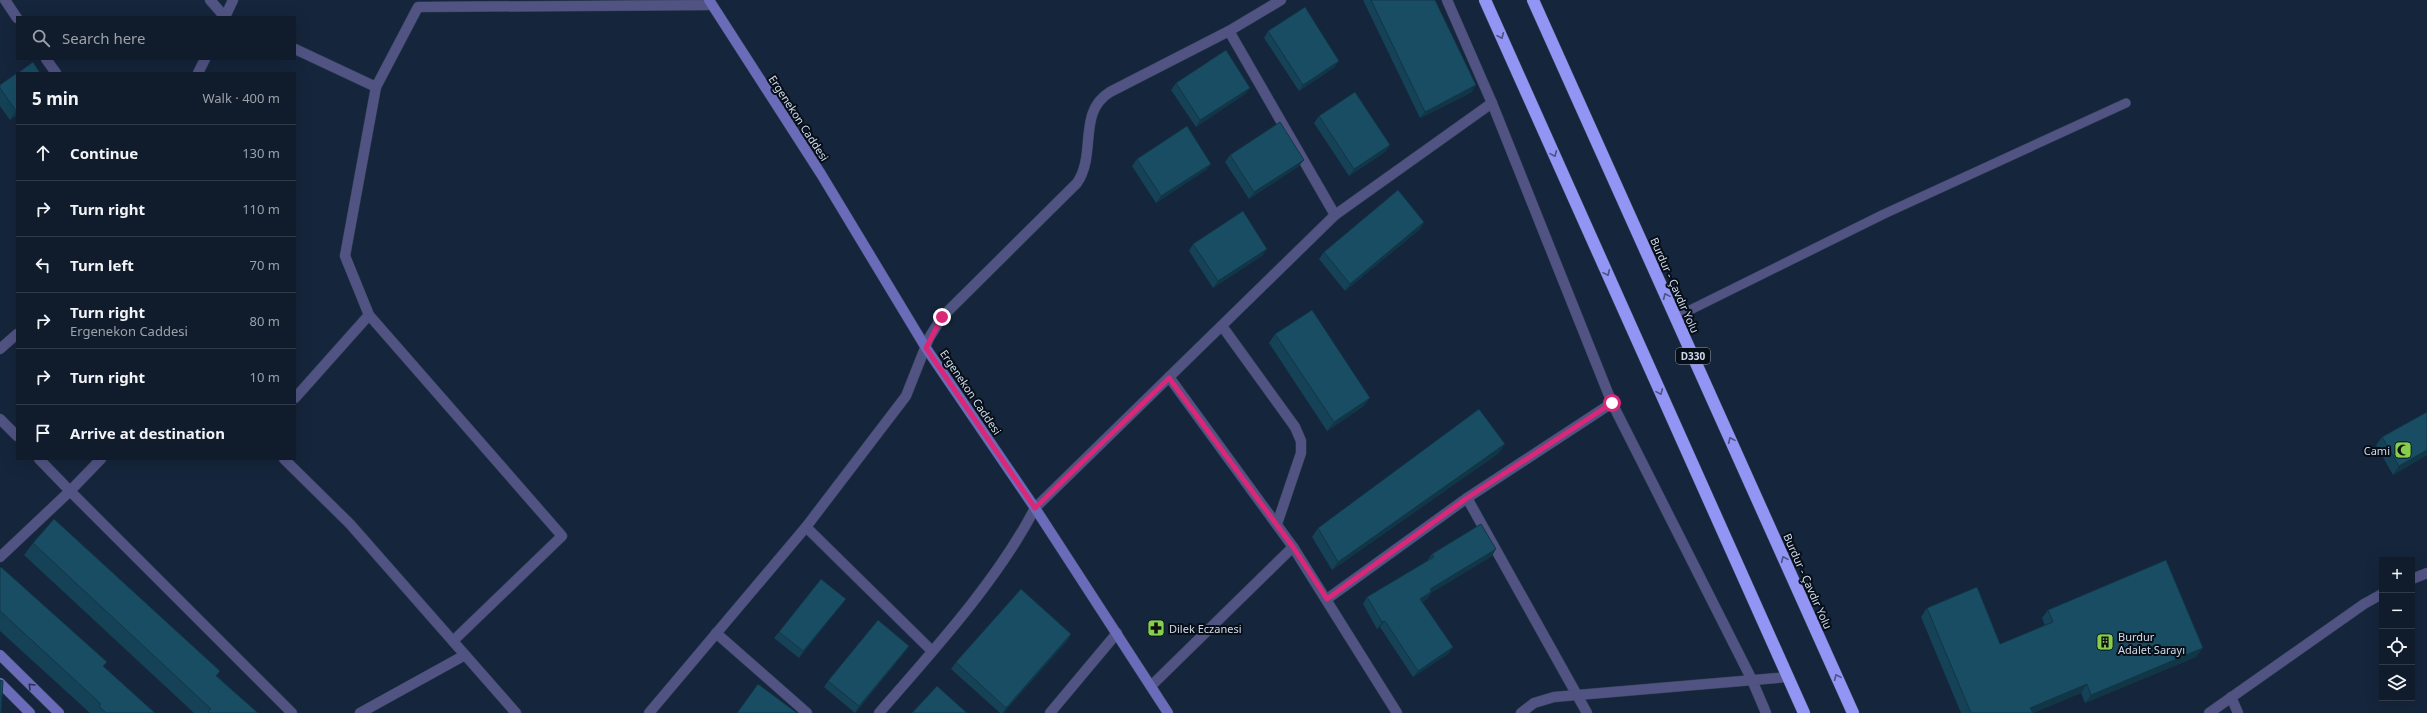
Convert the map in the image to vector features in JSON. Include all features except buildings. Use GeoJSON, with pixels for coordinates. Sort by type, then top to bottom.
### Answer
{"type":"FeatureCollection","features":[{"type":"Feature","properties":{"kind":"highway"},"geometry":{"type":"LineString","coordinates":[[1485,0],[1804,713]]}},
{"type":"Feature","properties":{"kind":"highway","name":"Burdur - Çavdır Yolu"},"geometry":{"type":"LineString","coordinates":[[1532,0],[1853,713]]}},
{"type":"Feature","properties":{"kind":"street"},"geometry":{"type":"LineString","coordinates":[[5,0],[16,16]]}},
{"type":"Feature","properties":{"kind":"street"},"geometry":{"type":"LineString","coordinates":[[210,0],[224,16]]}},
{"type":"Feature","properties":{"kind":"street"},"geometry":{"type":"LineString","coordinates":[[225,16],[233,0]]}},
{"type":"Feature","properties":{"kind":"street"},"geometry":{"type":"LineString","coordinates":[[649,713],[806,526],[906,396],[934,329],[951,307],[1077,183],[1087,161],[1091,115],[1098,101],[1110,92],[1229,31],[1281,0]]}},
{"type":"Feature","properties":{"kind":"street"},"geometry":{"type":"LineString","coordinates":[[1447,0],[1492,104],[1612,403],[1752,680],[1766,713]]}},
{"type":"Feature","properties":{"kind":"street"},"geometry":{"type":"LineString","coordinates":[[453,641],[562,536],[369,315],[345,256],[376,87],[418,7],[710,2]]}},
{"type":"Feature","properties":{"kind":"street","name":"Ergenekon Caddesi"},"geometry":{"type":"LineString","coordinates":[[710,2],[821,174],[926,348],[1035,508],[1117,632],[1168,713]]}},
{"type":"Feature","properties":{"kind":"street"},"geometry":{"type":"LineString","coordinates":[[1229,31],[1335,215]]}},
{"type":"Feature","properties":{"kind":"street"},"geometry":{"type":"LineString","coordinates":[[296,50],[376,87]]}},
{"type":"Feature","properties":{"kind":"street"},"geometry":{"type":"LineString","coordinates":[[47,60],[55,72]]}},
{"type":"Feature","properties":{"kind":"street"},"geometry":{"type":"LineString","coordinates":[[198,72],[204,60]]}},
{"type":"Feature","properties":{"kind":"street"},"geometry":{"type":"LineString","coordinates":[[879,713],[932,651],[1018,542],[1035,508],[1335,215],[1492,104]]}},
{"type":"Feature","properties":{"kind":"street"},"geometry":{"type":"LineString","coordinates":[[296,397],[369,315]]}},
{"type":"Feature","properties":{"kind":"street"},"geometry":{"type":"LineString","coordinates":[[1222,326],[1295,427],[1301,441],[1301,453],[1276,524]]}},
{"type":"Feature","properties":{"kind":"street"},"geometry":{"type":"LineString","coordinates":[[0,349],[16,335]]}},
{"type":"Feature","properties":{"kind":"street"},"geometry":{"type":"LineString","coordinates":[[1169,378],[1293,547],[1327,599],[1397,713]]}},
{"type":"Feature","properties":{"kind":"street"},"geometry":{"type":"LineString","coordinates":[[1327,599],[1467,498],[1612,403]]}},
{"type":"Feature","properties":{"kind":"street"},"geometry":{"type":"LineString","coordinates":[[0,419],[16,435]]}},
{"type":"Feature","properties":{"kind":"street"},"geometry":{"type":"LineString","coordinates":[[40,460],[292,713]]}},
{"type":"Feature","properties":{"kind":"street"},"geometry":{"type":"LineString","coordinates":[[0,556],[70,491],[100,460]]}},
{"type":"Feature","properties":{"kind":"street"},"geometry":{"type":"LineString","coordinates":[[285,460],[350,524],[516,713]]}},
{"type":"Feature","properties":{"kind":"street"},"geometry":{"type":"LineString","coordinates":[[1467,498],[1576,697],[1587,713]]}},
{"type":"Feature","properties":{"kind":"street"},"geometry":{"type":"LineString","coordinates":[[806,526],[932,651]]}},
{"type":"Feature","properties":{"kind":"street"},"geometry":{"type":"LineString","coordinates":[[1151,686],[1293,547]]}},
{"type":"Feature","properties":{"kind":"street"},"geometry":{"type":"LineString","coordinates":[[2415,578],[2427,573]]}},
{"type":"Feature","properties":{"kind":"street"},"geometry":{"type":"LineString","coordinates":[[2209,713],[2364,604],[2379,596]]}},
{"type":"Feature","properties":{"kind":"street"},"geometry":{"type":"LineString","coordinates":[[1050,713],[1117,632]]}},
{"type":"Feature","properties":{"kind":"street"},"geometry":{"type":"LineString","coordinates":[[716,633],[806,713]]}},
{"type":"Feature","properties":{"kind":"street"},"geometry":{"type":"LineString","coordinates":[[0,655],[59,713]]}},
{"type":"Feature","properties":{"kind":"street"},"geometry":{"type":"LineString","coordinates":[[360,713],[465,655]]}},
{"type":"Feature","properties":{"kind":"street"},"geometry":{"type":"LineString","coordinates":[[1521,713],[1544,699],[1788,677]]}},
{"type":"Feature","properties":{"kind":"street"},"geometry":{"type":"LineString","coordinates":[[0,683],[30,713]]}},
{"type":"Feature","properties":{"kind":"street"},"geometry":{"type":"LineString","coordinates":[[2231,697],[2238,713]]}},
{"type":"Feature","properties":{"kind":"lane"},"geometry":{"type":"LineString","coordinates":[[1676,317],[1884,214],[2126,103]]}},
{"type":"Feature","properties":{"kind":"place","name":"Cami"},"geometry":{"type":"Point","coordinates":[2403,450]}},
{"type":"Feature","properties":{"kind":"place","name":"Dilek Eczanesi"},"geometry":{"type":"Point","coordinates":[1156,628]}},
{"type":"Feature","properties":{"kind":"place","name":"Burdur Adalet Sarayı"},"geometry":{"type":"Point","coordinates":[2105,642]}},
{"type":"Feature","properties":{"kind":"route"},"geometry":{"type":"LineString","coordinates":[[942,317],[929,338],[926,348],[1035,508],[1169,378],[1293,547],[1327,599],[1467,498],[1612,403]]}}]}
